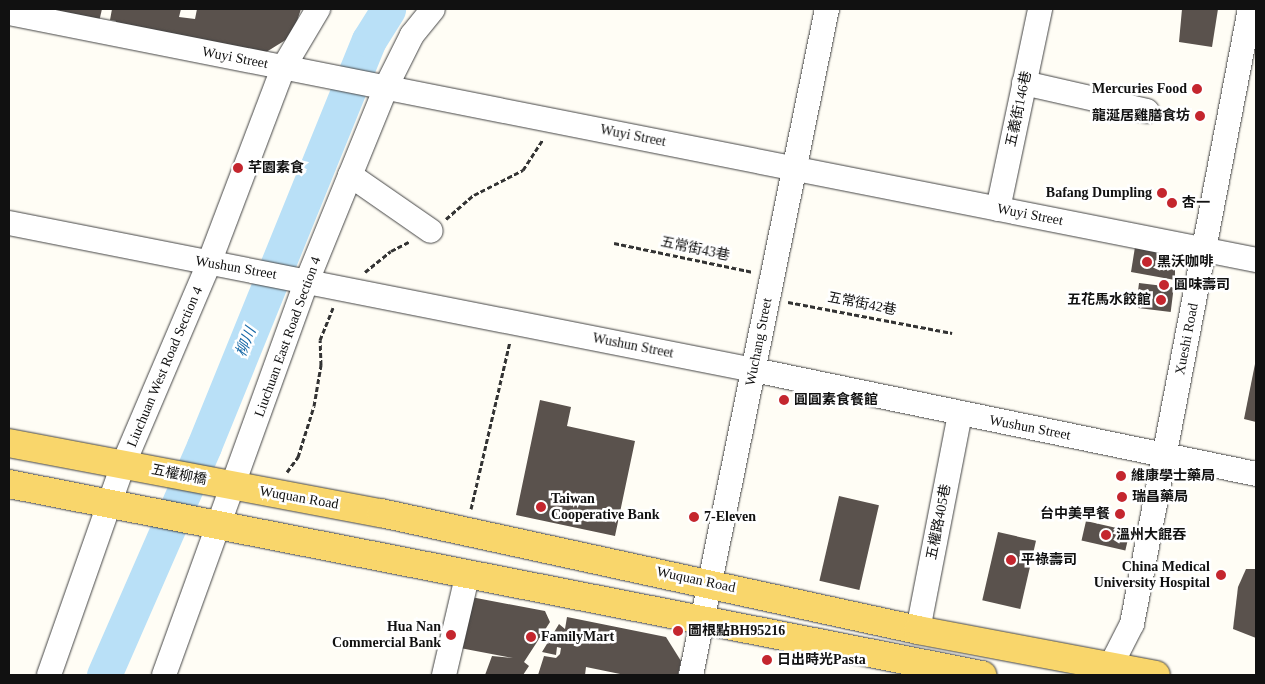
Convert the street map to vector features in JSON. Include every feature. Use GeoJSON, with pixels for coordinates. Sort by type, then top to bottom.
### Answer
{"type":"FeatureCollection","features":[{"type":"Feature","properties":{"kind":"main road"},"geometry":{"type":"LineString","coordinates":[[9,443],[123,465]]}},
{"type":"Feature","properties":{"kind":"main road","name":"五權柳橋"},"geometry":{"type":"LineString","coordinates":[[123,465],[235,486]]}},
{"type":"Feature","properties":{"kind":"main road"},"geometry":{"type":"LineString","coordinates":[[9,484],[982,675]]}},
{"type":"Feature","properties":{"kind":"main road","name":"Wuquan Road"},"geometry":{"type":"LineString","coordinates":[[235,486],[465,531],[1109,671],[1156,675]]}},
{"type":"Feature","properties":{"kind":"street","name":"Liuchuan West Road Section 4"},"geometry":{"type":"LineString","coordinates":[[49,675],[108,503],[123,465],[218,264],[288,69],[318,9]]}},
{"type":"Feature","properties":{"kind":"street","name":"Liuchuan East Road Section 4"},"geometry":{"type":"LineString","coordinates":[[164,675],[235,486],[297,279],[350,175],[376,85],[433,9]]}},
{"type":"Feature","properties":{"kind":"street","name":"Wuchang Street"},"geometry":{"type":"LineString","coordinates":[[691,675],[754,370],[792,167],[827,9]]}},
{"type":"Feature","properties":{"kind":"street","name":"五義街146巷"},"geometry":{"type":"LineString","coordinates":[[998,209],[1040,9]]}},
{"type":"Feature","properties":{"kind":"street","name":"Xueshi Road"},"geometry":{"type":"LineString","coordinates":[[1109,671],[1132,624],[1250,9]]}},
{"type":"Feature","properties":{"kind":"street","name":"Wuyi Street"},"geometry":{"type":"LineString","coordinates":[[15,12],[288,69],[1256,260]]}},
{"type":"Feature","properties":{"kind":"street"},"geometry":{"type":"LineString","coordinates":[[1024,83],[1147,110]]}},
{"type":"Feature","properties":{"kind":"street"},"geometry":{"type":"LineString","coordinates":[[350,175],[431,231]]}},
{"type":"Feature","properties":{"kind":"street","name":"Wushun Street"},"geometry":{"type":"LineString","coordinates":[[9,223],[754,370],[1256,474]]}},
{"type":"Feature","properties":{"kind":"street","name":"五權路405巷"},"geometry":{"type":"LineString","coordinates":[[918,630],[960,414]]}},
{"type":"Feature","properties":{"kind":"street"},"geometry":{"type":"LineString","coordinates":[[444,675],[468,573]]}},
{"type":"Feature","properties":{"kind":"path","name":"五常街43巷"},"geometry":{"type":"LineString","coordinates":[[614,243],[770,287]]}},
{"type":"Feature","properties":{"kind":"path","name":"五常街42巷"},"geometry":{"type":"LineString","coordinates":[[770,287],[952,333]]}},
{"type":"Feature","properties":{"kind":"path"},"geometry":{"type":"LineString","coordinates":[[465,531],[514,322]]}},
{"type":"Feature","properties":{"kind":"building"},"geometry":{"type":"Polygon","coordinates":[[[29,9],[102,9],[98,26],[29,9]]]}},
{"type":"Feature","properties":{"kind":"building"},"geometry":{"type":"Polygon","coordinates":[[[112,9],[181,9],[179,17],[195,19],[197,9],[301,9],[292,36],[263,54],[114,29],[116,21],[110,20],[112,9]]]}},
{"type":"Feature","properties":{"kind":"building"},"geometry":{"type":"Polygon","coordinates":[[[1182,9],[1218,9],[1212,47],[1179,42],[1182,9]]]}},
{"type":"Feature","properties":{"kind":"building"},"geometry":{"type":"Polygon","coordinates":[[[1135,247],[1168,252],[1175,267],[1175,280],[1131,272],[1135,247]]]}},
{"type":"Feature","properties":{"kind":"building"},"geometry":{"type":"Polygon","coordinates":[[[1139,283],[1174,287],[1171,312],[1136,308],[1139,283]]]}},
{"type":"Feature","properties":{"kind":"building"},"geometry":{"type":"Polygon","coordinates":[[[1256,364],[1256,422],[1244,419],[1256,364]]]}},
{"type":"Feature","properties":{"kind":"building"},"geometry":{"type":"Polygon","coordinates":[[[540,400],[571,407],[567,426],[635,441],[615,536],[516,515],[540,400]]]}},
{"type":"Feature","properties":{"kind":"building"},"geometry":{"type":"Polygon","coordinates":[[[839,496],[879,505],[859,590],[819,581],[839,496]]]}},
{"type":"Feature","properties":{"kind":"building","name":"溫州大餛吞"},"geometry":{"type":"Polygon","coordinates":[[[1086,521],[1130,531],[1125,551],[1082,540],[1086,521]]]}},
{"type":"Feature","properties":{"kind":"building","name":"平祿壽司"},"geometry":{"type":"Polygon","coordinates":[[[998,532],[1036,541],[1020,609],[982,600],[998,532]]]}},
{"type":"Feature","properties":{"kind":"building"},"geometry":{"type":"Polygon","coordinates":[[[1246,569],[1256,569],[1256,638],[1233,629],[1238,587],[1246,569]]]}},
{"type":"Feature","properties":{"kind":"building"},"geometry":{"type":"Polygon","coordinates":[[[471,597],[545,611],[550,622],[524,662],[529,666],[523,675],[485,675],[492,656],[513,658],[460,648],[471,597]]]}},
{"type":"Feature","properties":{"kind":"building"},"geometry":{"type":"Polygon","coordinates":[[[567,617],[666,637],[681,661],[678,675],[625,675],[586,667],[585,675],[538,675],[544,656],[556,658],[560,654],[561,648],[557,647],[556,655],[542,652],[559,624],[565,629],[567,617]]]}},
{"type":"Feature","properties":{"kind":"waterway","name":"柳川"},"geometry":{"type":"LineString","coordinates":[[104,675],[204,446],[369,40],[388,9]]}},
{"type":"Feature","properties":{"kind":"place","name":"Mercuries Food"},"geometry":{"type":"Point","coordinates":[1197,89]}},
{"type":"Feature","properties":{"kind":"place","name":"龍涎居雞膳食坊"},"geometry":{"type":"Point","coordinates":[1200,116]}},
{"type":"Feature","properties":{"kind":"place","name":"芊園素食"},"geometry":{"type":"Point","coordinates":[238,168]}},
{"type":"Feature","properties":{"kind":"place","name":"Bafang Dumpling"},"geometry":{"type":"Point","coordinates":[1162,193]}},
{"type":"Feature","properties":{"kind":"place","name":"杏一"},"geometry":{"type":"Point","coordinates":[1172,203]}},
{"type":"Feature","properties":{"kind":"place","name":"黑沃咖啡"},"geometry":{"type":"Point","coordinates":[1147,262]}},
{"type":"Feature","properties":{"kind":"place","name":"圓味壽司"},"geometry":{"type":"Point","coordinates":[1164,285]}},
{"type":"Feature","properties":{"kind":"place","name":"五花馬水餃館"},"geometry":{"type":"Point","coordinates":[1161,300]}},
{"type":"Feature","properties":{"kind":"place","name":"圓圓素食餐館"},"geometry":{"type":"Point","coordinates":[784,400]}},
{"type":"Feature","properties":{"kind":"place","name":"維康學士藥局"},"geometry":{"type":"Point","coordinates":[1121,476]}},
{"type":"Feature","properties":{"kind":"place","name":"瑞昌藥局"},"geometry":{"type":"Point","coordinates":[1122,497]}},
{"type":"Feature","properties":{"kind":"place","name":"Taiwan Cooperative Bank"},"geometry":{"type":"Point","coordinates":[541,507]}},
{"type":"Feature","properties":{"kind":"place","name":"台中美早餐"},"geometry":{"type":"Point","coordinates":[1120,514]}},
{"type":"Feature","properties":{"kind":"place","name":"7-Eleven"},"geometry":{"type":"Point","coordinates":[694,517]}},
{"type":"Feature","properties":{"kind":"place","name":"溫州大餛吞"},"geometry":{"type":"Point","coordinates":[1106,535]}},
{"type":"Feature","properties":{"kind":"place","name":"平祿壽司"},"geometry":{"type":"Point","coordinates":[1011,560]}},
{"type":"Feature","properties":{"kind":"place","name":"China Medical University Hospital"},"geometry":{"type":"Point","coordinates":[1221,575]}},
{"type":"Feature","properties":{"kind":"place","name":"圖根點BH95216"},"geometry":{"type":"Point","coordinates":[678,631]}},
{"type":"Feature","properties":{"kind":"place","name":"Hua Nan Commercial Bank"},"geometry":{"type":"Point","coordinates":[451,635]}},
{"type":"Feature","properties":{"kind":"place","name":"FamilyMart"},"geometry":{"type":"Point","coordinates":[531,637]}},
{"type":"Feature","properties":{"kind":"place","name":"日出時光Pasta"},"geometry":{"type":"Point","coordinates":[767,660]}}]}
